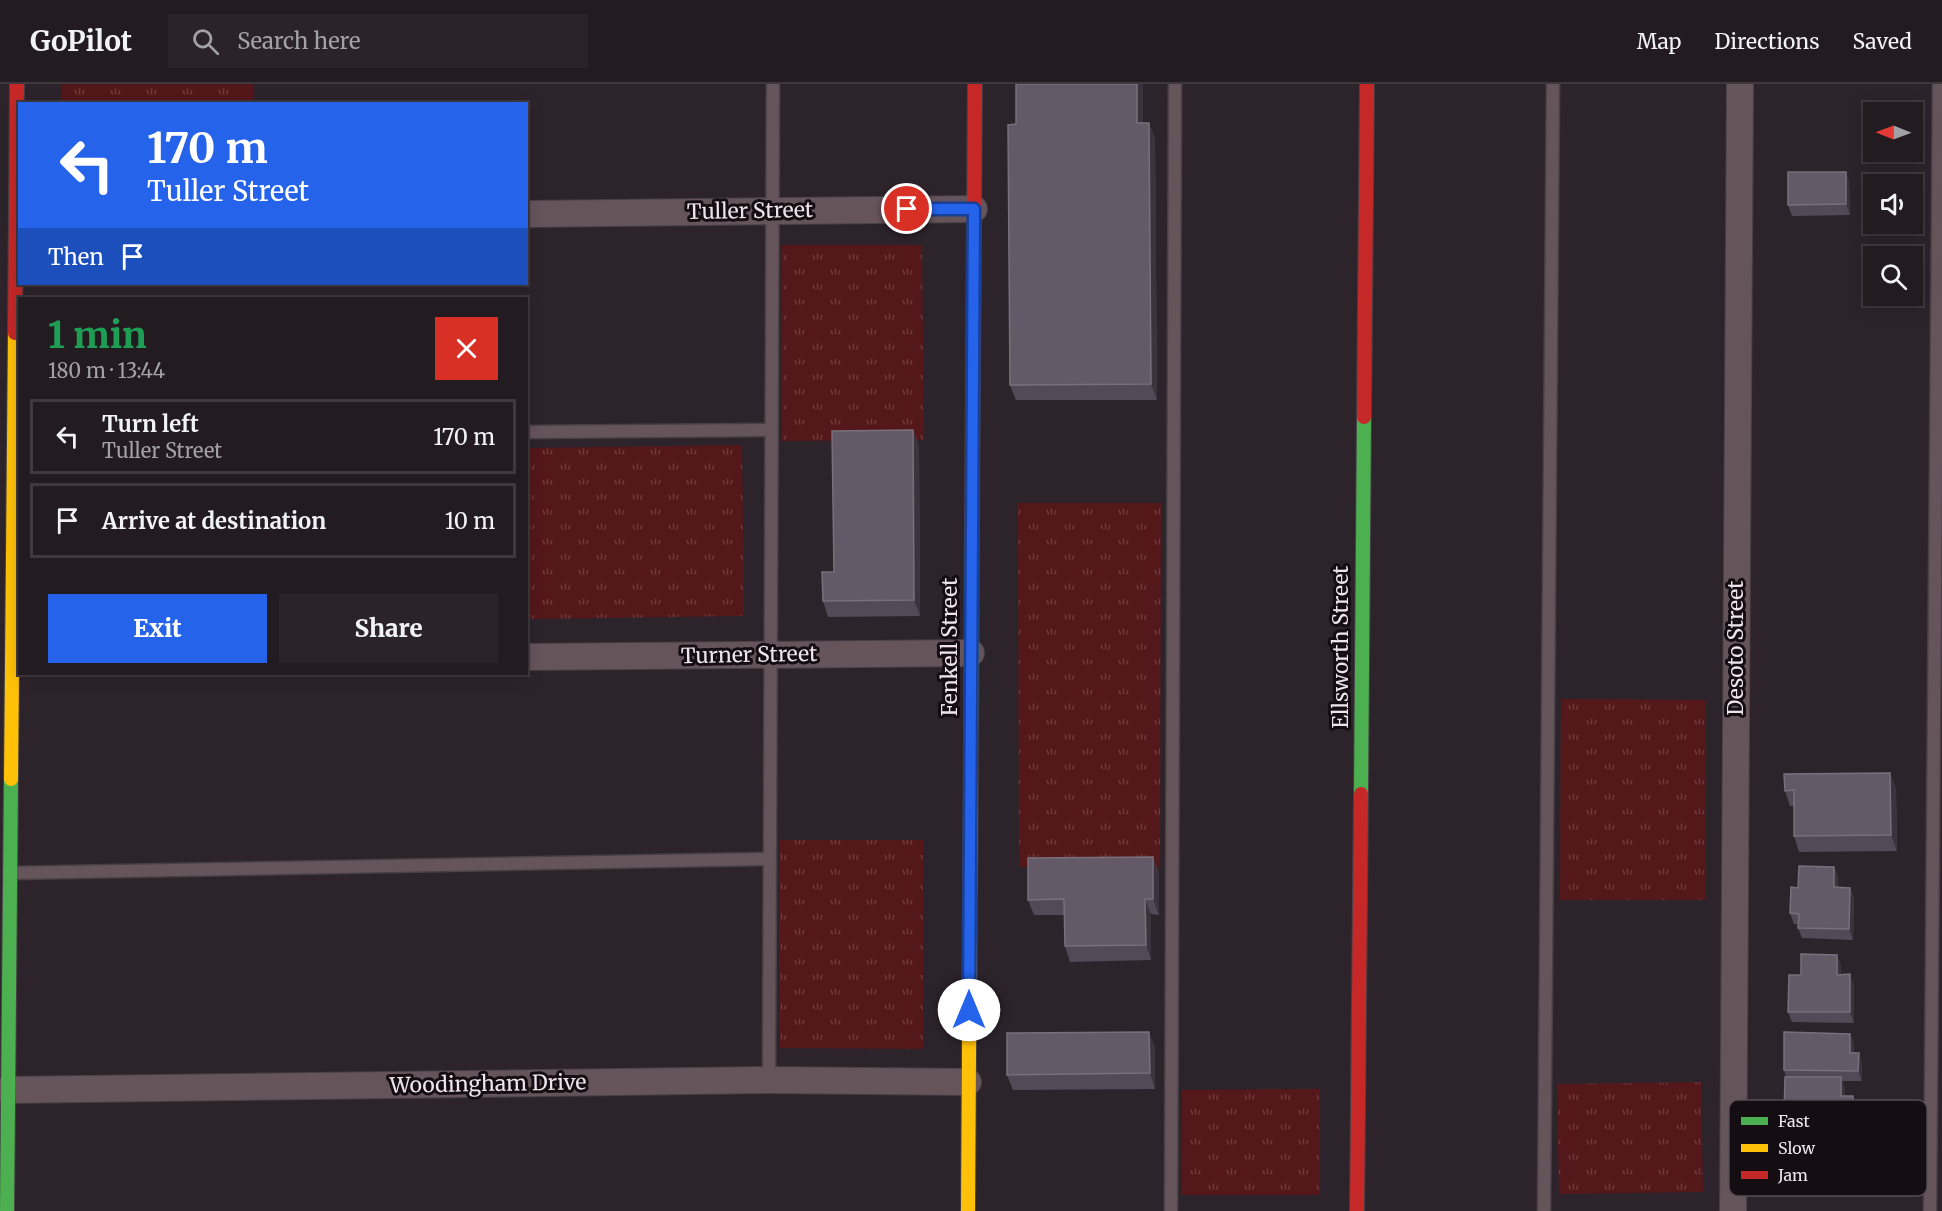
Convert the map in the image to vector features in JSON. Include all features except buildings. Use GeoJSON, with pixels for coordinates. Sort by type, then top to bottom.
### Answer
{"type":"FeatureCollection","features":[{"type":"Feature","properties":{"kind":"street"},"geometry":{"type":"LineString","coordinates":[[7,1211],[10,873],[16,662],[17,84]]}},
{"type":"Feature","properties":{"kind":"street","name":"Fenkell Street"},"geometry":{"type":"LineString","coordinates":[[968,1211],[975,84]]}},
{"type":"Feature","properties":{"kind":"street","name":"Ellsworth Street"},"geometry":{"type":"LineString","coordinates":[[1357,1211],[1367,84]]}},
{"type":"Feature","properties":{"kind":"street","name":"Desoto Street"},"geometry":{"type":"LineString","coordinates":[[1734,1100],[1740,84]]}},
{"type":"Feature","properties":{"kind":"street","name":"Tuller Street"},"geometry":{"type":"LineString","coordinates":[[528,214],[974,209]]}},
{"type":"Feature","properties":{"kind":"street","name":"Turner Street"},"geometry":{"type":"LineString","coordinates":[[528,657],[971,652]]}},
{"type":"Feature","properties":{"kind":"street","name":"Woodingham Drive"},"geometry":{"type":"LineString","coordinates":[[7,1090],[769,1080],[968,1082]]}},
{"type":"Feature","properties":{"kind":"street","name":"Desoto Street"},"geometry":{"type":"LineString","coordinates":[[1733,1196],[1733,1211]]}},
{"type":"Feature","properties":{"kind":"lane"},"geometry":{"type":"LineString","coordinates":[[769,1080],[773,84]]}},
{"type":"Feature","properties":{"kind":"lane"},"geometry":{"type":"LineString","coordinates":[[1171,1211],[1175,84]]}},
{"type":"Feature","properties":{"kind":"lane"},"geometry":{"type":"LineString","coordinates":[[1544,1211],[1553,84]]}},
{"type":"Feature","properties":{"kind":"lane"},"geometry":{"type":"LineString","coordinates":[[1930,1211],[1939,84]]}},
{"type":"Feature","properties":{"kind":"lane"},"geometry":{"type":"LineString","coordinates":[[528,432],[771,430]]}},
{"type":"Feature","properties":{"kind":"lane"},"geometry":{"type":"LineString","coordinates":[[10,873],[769,860]]}},
{"type":"Feature","properties":{"kind":"green space"},"geometry":{"type":"Polygon","coordinates":[[[62,84],[253,84],[253,102],[62,102],[62,84]]]}},
{"type":"Feature","properties":{"kind":"green space"},"geometry":{"type":"Polygon","coordinates":[[[782,245],[922,245],[924,440],[782,441],[782,245]]]}},
{"type":"Feature","properties":{"kind":"green space"},"geometry":{"type":"Polygon","coordinates":[[[742,445],[744,616],[528,619],[528,448],[742,445]]]}},
{"type":"Feature","properties":{"kind":"green space"},"geometry":{"type":"Polygon","coordinates":[[[1018,503],[1161,503],[1160,868],[1019,867],[1018,503]]]}},
{"type":"Feature","properties":{"kind":"green space"},"geometry":{"type":"Polygon","coordinates":[[[1561,699],[1706,700],[1706,900],[1560,900],[1561,699]]]}},
{"type":"Feature","properties":{"kind":"green space"},"geometry":{"type":"Polygon","coordinates":[[[779,840],[923,840],[923,1049],[779,1048],[779,840]]]}},
{"type":"Feature","properties":{"kind":"green space"},"geometry":{"type":"Polygon","coordinates":[[[1701,1082],[1703,1192],[1559,1194],[1557,1084],[1701,1082]]]}},
{"type":"Feature","properties":{"kind":"green space"},"geometry":{"type":"Polygon","coordinates":[[[1320,1089],[1320,1195],[1182,1195],[1182,1090],[1320,1089]]]}},
{"type":"Feature","properties":{"kind":"traffic: fast"},"geometry":{"type":"LineString","coordinates":[[1361,794],[1364,417]]}},
{"type":"Feature","properties":{"kind":"traffic: fast"},"geometry":{"type":"LineString","coordinates":[[971,745],[972,519]]}},
{"type":"Feature","properties":{"kind":"traffic: fast"},"geometry":{"type":"LineString","coordinates":[[7,1211],[11,779]]}},
{"type":"Feature","properties":{"kind":"traffic: slow"},"geometry":{"type":"LineString","coordinates":[[11,779],[15,333]]}},
{"type":"Feature","properties":{"kind":"traffic: slow"},"geometry":{"type":"LineString","coordinates":[[968,1211],[971,745]]}},
{"type":"Feature","properties":{"kind":"traffic: jam"},"geometry":{"type":"LineString","coordinates":[[15,333],[17,84]]}},
{"type":"Feature","properties":{"kind":"traffic: jam"},"geometry":{"type":"LineString","coordinates":[[972,519],[975,84]]}},
{"type":"Feature","properties":{"kind":"traffic: jam"},"geometry":{"type":"LineString","coordinates":[[1364,417],[1367,84]]}},
{"type":"Feature","properties":{"kind":"traffic: jam"},"geometry":{"type":"LineString","coordinates":[[1357,1211],[1361,794]]}},
{"type":"Feature","properties":{"kind":"route"},"geometry":{"type":"LineString","coordinates":[[907,209],[974,209],[969,1010]]}}]}
